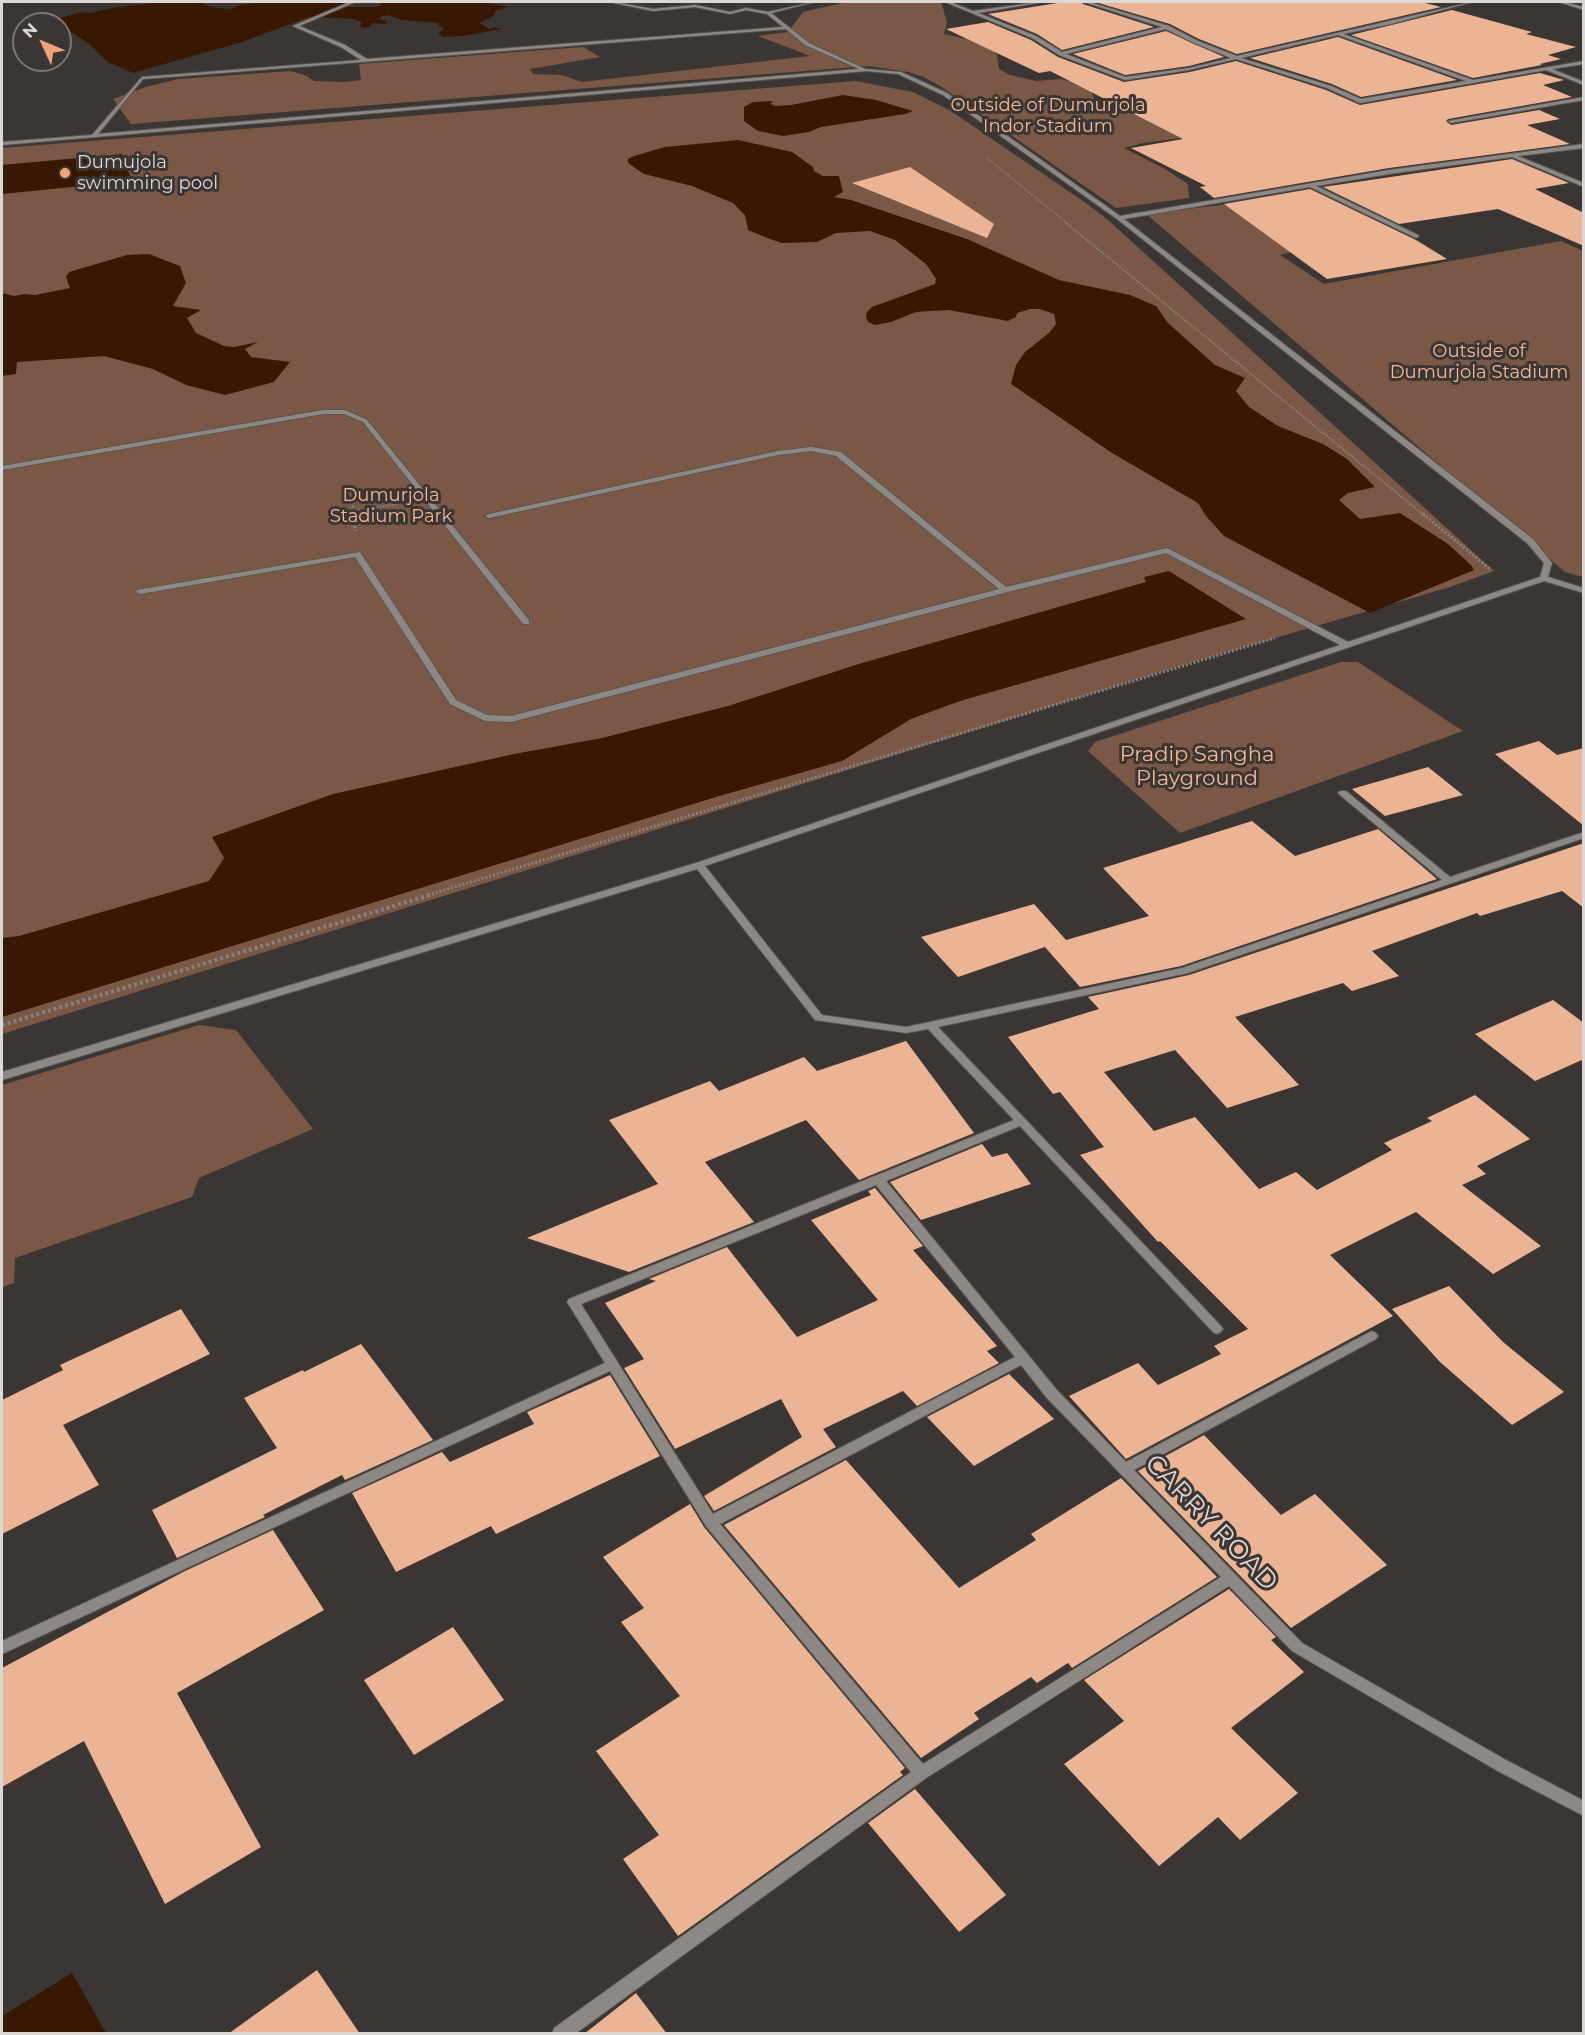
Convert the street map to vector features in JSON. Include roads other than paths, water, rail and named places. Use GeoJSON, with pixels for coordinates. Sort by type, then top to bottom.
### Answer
{"type":"FeatureCollection","features":[{"type":"Feature","properties":{"kind":"street"},"geometry":{"type":"LineString","coordinates":[[353,2],[295,26],[343,46],[365,60]]}},
{"type":"Feature","properties":{"kind":"street"},"geometry":{"type":"LineString","coordinates":[[616,2],[653,10],[694,4],[730,13],[746,9],[768,13],[812,2]]}},
{"type":"Feature","properties":{"kind":"street"},"geometry":{"type":"LineString","coordinates":[[947,2],[1034,38],[1060,54],[1125,79],[1189,69],[1470,2]]}},
{"type":"Feature","properties":{"kind":"street"},"geometry":{"type":"LineString","coordinates":[[974,13],[1037,2]]}},
{"type":"Feature","properties":{"kind":"street"},"geometry":{"type":"LineString","coordinates":[[1086,2],[1167,27],[1196,42],[1234,57],[1329,87],[1360,101],[1584,62]]}},
{"type":"Feature","properties":{"kind":"street"},"geometry":{"type":"LineString","coordinates":[[1456,2],[1463,3]]}},
{"type":"Feature","properties":{"kind":"street"},"geometry":{"type":"LineString","coordinates":[[1561,2],[1584,9]]}},
{"type":"Feature","properties":{"kind":"street"},"geometry":{"type":"LineString","coordinates":[[768,13],[807,44],[866,70]]}},
{"type":"Feature","properties":{"kind":"street"},"geometry":{"type":"LineString","coordinates":[[1060,54],[1167,27]]}},
{"type":"Feature","properties":{"kind":"street"},"geometry":{"type":"LineString","coordinates":[[93,137],[142,78],[787,28]]}},
{"type":"Feature","properties":{"kind":"street"},"geometry":{"type":"LineString","coordinates":[[1338,34],[1474,82]]}},
{"type":"Feature","properties":{"kind":"street"},"geometry":{"type":"LineString","coordinates":[[1545,68],[1584,84]]}},
{"type":"Feature","properties":{"kind":"street"},"geometry":{"type":"LineString","coordinates":[[2,144],[866,70],[899,74],[945,94],[1119,218],[1530,541],[1548,563],[1544,578]]}},
{"type":"Feature","properties":{"kind":"street"},"geometry":{"type":"LineString","coordinates":[[1451,121],[1584,98]]}},
{"type":"Feature","properties":{"kind":"street"},"geometry":{"type":"LineString","coordinates":[[1119,218],[1389,172],[1584,146]]}},
{"type":"Feature","properties":{"kind":"street"},"geometry":{"type":"LineString","coordinates":[[1515,157],[1584,185]]}},
{"type":"Feature","properties":{"kind":"street"},"geometry":{"type":"LineString","coordinates":[[1310,185],[1416,236]]}},
{"type":"Feature","properties":{"kind":"street"},"geometry":{"type":"LineString","coordinates":[[2,468],[323,412],[345,412],[365,421],[526,622]]}},
{"type":"Feature","properties":{"kind":"street"},"geometry":{"type":"LineString","coordinates":[[489,516],[778,453],[811,449],[838,454],[1005,590]]}},
{"type":"Feature","properties":{"kind":"street"},"geometry":{"type":"LineString","coordinates":[[140,592],[357,554],[453,702],[485,718],[511,719],[1167,550],[1347,645]]}},
{"type":"Feature","properties":{"kind":"street"},"geometry":{"type":"LineString","coordinates":[[2,1076],[699,865],[1544,578],[1584,591]]}},
{"type":"Feature","properties":{"kind":"street"},"geometry":{"type":"LineString","coordinates":[[1343,793],[1449,881]]}},
{"type":"Feature","properties":{"kind":"street"},"geometry":{"type":"LineString","coordinates":[[699,865],[819,1018],[906,1030],[1184,971],[1584,835]]}},
{"type":"Feature","properties":{"kind":"street"},"geometry":{"type":"LineString","coordinates":[[931,1025],[1217,1329]]}},
{"type":"Feature","properties":{"kind":"street"},"geometry":{"type":"LineString","coordinates":[[921,1773],[711,1522],[573,1302],[1023,1121]]}},
{"type":"Feature","properties":{"kind":"street","name":"CARRY ROAD"},"geometry":{"type":"LineString","coordinates":[[879,1180],[1051,1393],[1297,1647],[1501,1765],[1584,1809]]}},
{"type":"Feature","properties":{"kind":"street"},"geometry":{"type":"LineString","coordinates":[[1125,1469],[1372,1336]]}},
{"type":"Feature","properties":{"kind":"street"},"geometry":{"type":"LineString","coordinates":[[711,1522],[1024,1358]]}},
{"type":"Feature","properties":{"kind":"street"},"geometry":{"type":"LineString","coordinates":[[2,1648],[612,1365]]}},
{"type":"Feature","properties":{"kind":"street"},"geometry":{"type":"LineString","coordinates":[[560,2034],[921,1773],[1231,1578]]}},
{"type":"Feature","properties":{"kind":"place","name":"Dumujola swimming pool"},"geometry":{"type":"Point","coordinates":[65,173]}},
{"type":"Feature","properties":{"kind":"park label","name":"Outside of Dumurjola Indor Stadium"},"geometry":{"type":"Point","coordinates":[1048,116]}},
{"type":"Feature","properties":{"kind":"park label","name":"Outside of Dumurjola Stadium"},"geometry":{"type":"Point","coordinates":[1479,362]}},
{"type":"Feature","properties":{"kind":"park label","name":"Dumurjola Stadium Park"},"geometry":{"type":"Point","coordinates":[391,506]}},
{"type":"Feature","properties":{"kind":"park label","name":"Pradip Sangha Playground"},"geometry":{"type":"Point","coordinates":[1197,767]}}]}
